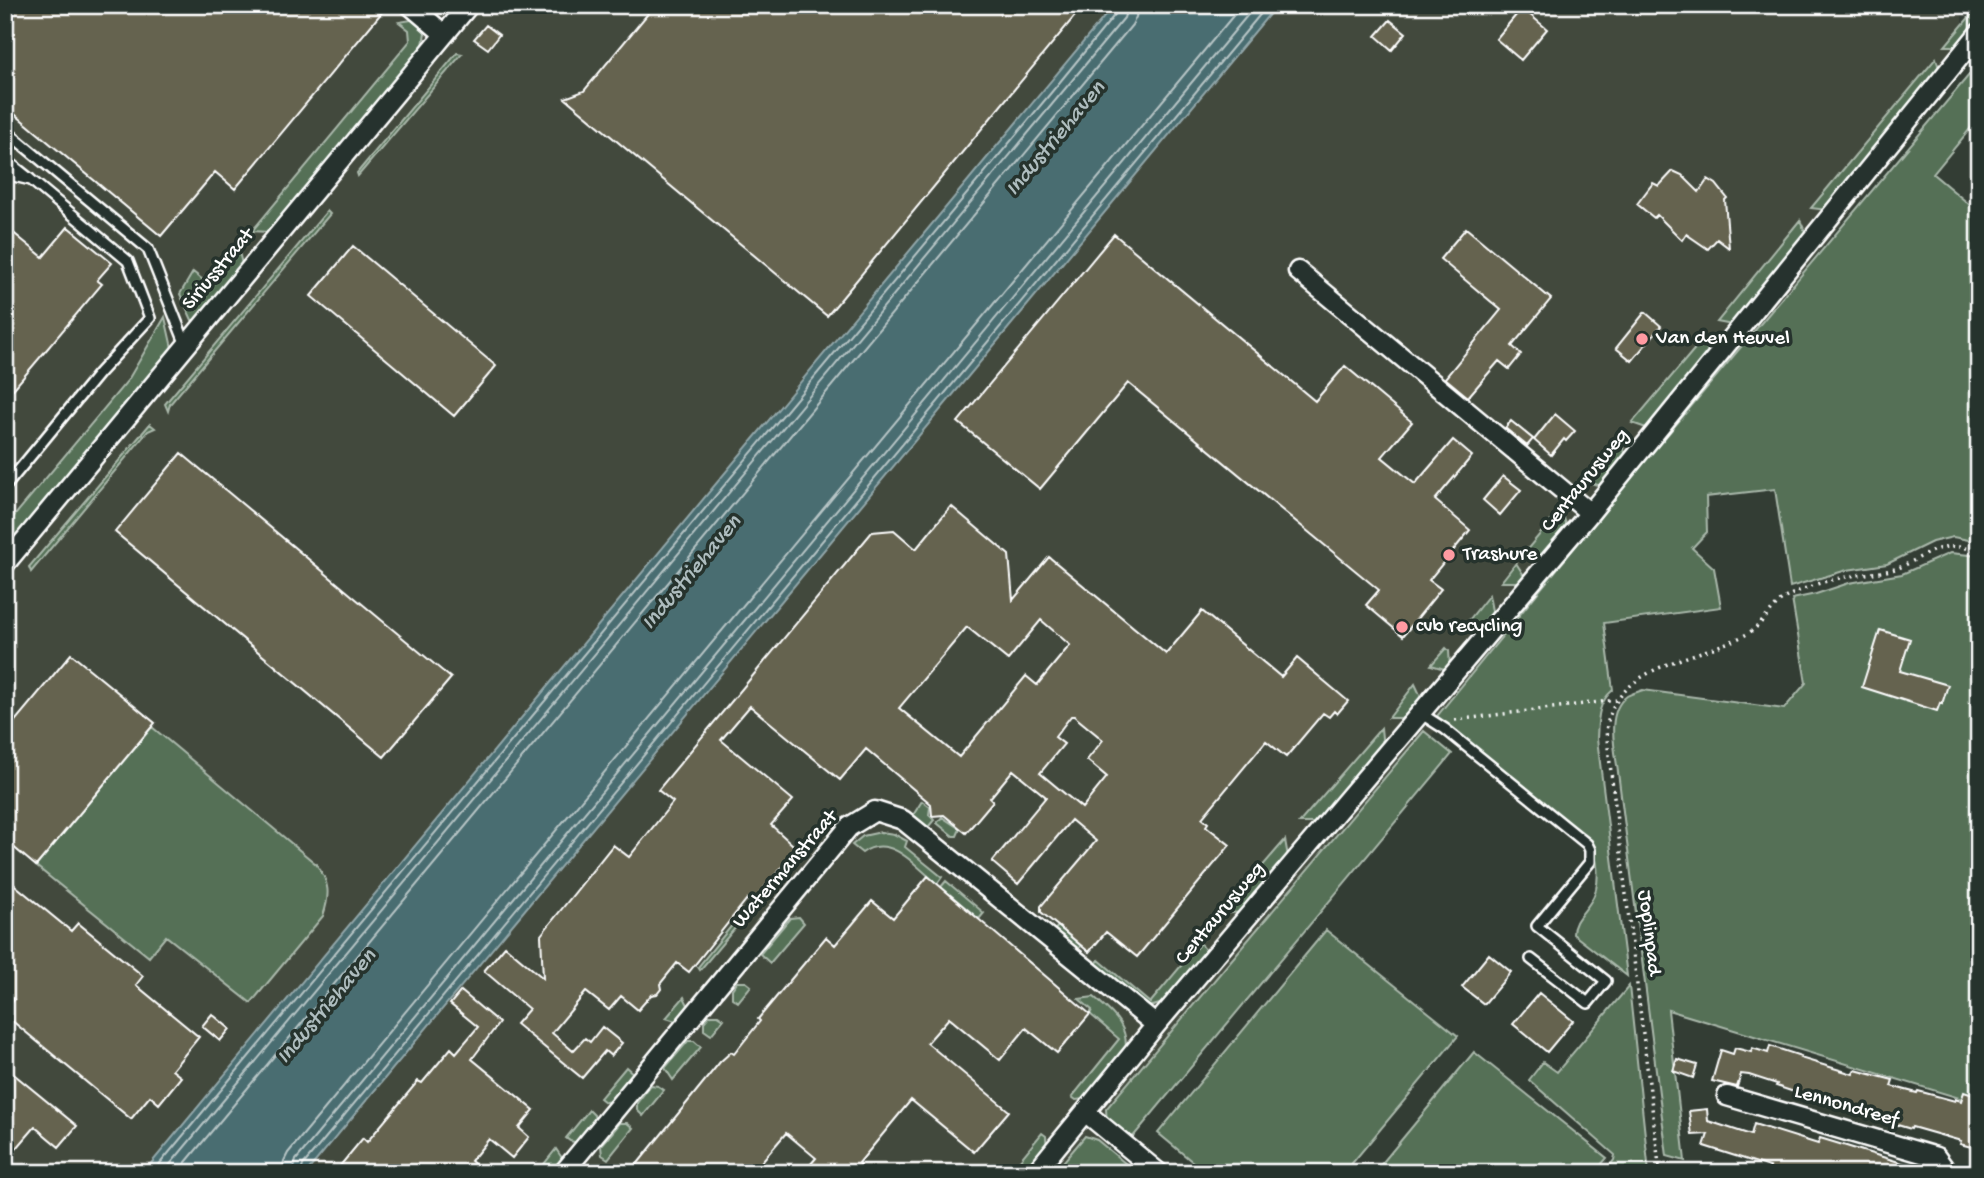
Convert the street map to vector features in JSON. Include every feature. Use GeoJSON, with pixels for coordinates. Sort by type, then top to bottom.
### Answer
{"type":"FeatureCollection","features":[{"type":"Feature","properties":{"kind":"street"},"geometry":{"type":"LineString","coordinates":[[410,5],[444,34]]}},
{"type":"Feature","properties":{"kind":"street","name":"Siriusstraat"},"geometry":{"type":"LineString","coordinates":[[5,564],[468,6]]}},
{"type":"Feature","properties":{"kind":"street","name":"Centaurusweg"},"geometry":{"type":"LineString","coordinates":[[1035,1173],[1156,1025],[1426,718],[1979,33]]}},
{"type":"Feature","properties":{"kind":"street"},"geometry":{"type":"LineString","coordinates":[[1298,271],[1590,513]]}},
{"type":"Feature","properties":{"kind":"street","name":"Watermanstraat"},"geometry":{"type":"LineString","coordinates":[[563,1173],[849,827],[875,811],[903,820],[1156,1025]]}},
{"type":"Feature","properties":{"kind":"street","name":"Lennondreef"},"geometry":{"type":"LineString","coordinates":[[1727,1096],[1936,1157],[1944,1168],[1944,1173]]}},
{"type":"Feature","properties":{"kind":"street"},"geometry":{"type":"LineString","coordinates":[[1085,1112],[1159,1173]]}},
{"type":"Feature","properties":{"kind":"lane"},"geometry":{"type":"LineString","coordinates":[[5,130],[148,249],[186,345]]}},
{"type":"Feature","properties":{"kind":"lane"},"geometry":{"type":"LineString","coordinates":[[5,159],[128,261],[150,318],[99,373],[5,487]]}},
{"type":"Feature","properties":{"kind":"lane"},"geometry":{"type":"LineString","coordinates":[[5,174],[31,180]]}},
{"type":"Feature","properties":{"kind":"lane"},"geometry":{"type":"LineString","coordinates":[[1426,718],[1444,729],[1587,844],[1590,850],[1590,862],[1537,926],[1605,981],[1588,1003],[1531,959]]}},
{"type":"Feature","properties":{"kind":"path"},"geometry":{"type":"LineString","coordinates":[[1426,718],[1616,700],[1643,675],[1748,634],[1767,619],[1782,600],[1799,591],[1849,576],[1898,568],[1946,547],[1967,547],[1979,551]]}},
{"type":"Feature","properties":{"kind":"path","name":"Joplinpad"},"geometry":{"type":"LineString","coordinates":[[1616,700],[1608,716],[1606,731],[1660,1173]]}},
{"type":"Feature","properties":{"kind":"shaded area"},"geometry":{"type":"Polygon","coordinates":[[[5,5],[1131,5],[162,1173],[5,1173],[5,5]]]}},
{"type":"Feature","properties":{"kind":"shaded area"},"geometry":{"type":"Polygon","coordinates":[[[1262,5],[1961,6],[1966,67],[1082,1173],[293,1173],[1262,5]]]}},
{"type":"Feature","properties":{"kind":"green space"},"geometry":{"type":"Polygon","coordinates":[[[1960,5],[1969,5],[1977,12],[1979,32],[1964,46],[1945,46],[1971,15],[1960,5]]]}},
{"type":"Feature","properties":{"kind":"green space"},"geometry":{"type":"Polygon","coordinates":[[[417,19],[425,32],[423,46],[268,232],[252,231],[410,41],[409,30],[399,22],[417,19]]]}},
{"type":"Feature","properties":{"kind":"green space"},"geometry":{"type":"Polygon","coordinates":[[[457,53],[462,54],[358,176],[357,173],[457,53]]]}},
{"type":"Feature","properties":{"kind":"green space"},"geometry":{"type":"Polygon","coordinates":[[[1936,58],[1941,75],[1827,210],[1811,208],[1936,58]]]}},
{"type":"Feature","properties":{"kind":"green space"},"geometry":{"type":"Polygon","coordinates":[[[1979,63],[1979,118],[1933,174],[1976,210],[1979,205],[1979,542],[1953,537],[1932,542],[1887,564],[1847,570],[1790,587],[1775,489],[1706,497],[1707,532],[1692,548],[1714,568],[1721,607],[1604,623],[1613,690],[1601,706],[1597,739],[1627,976],[1573,934],[1577,921],[1591,901],[1596,888],[1597,867],[1593,847],[1437,716],[1642,465],[1979,63]]]}},
{"type":"Feature","properties":{"kind":"green space"},"geometry":{"type":"Polygon","coordinates":[[[327,211],[330,214],[170,404],[168,411],[165,404],[327,211]]]}},
{"type":"Feature","properties":{"kind":"green space"},"geometry":{"type":"Polygon","coordinates":[[[1800,220],[1807,236],[1732,325],[1717,322],[1800,220]]]}},
{"type":"Feature","properties":{"kind":"green space"},"geometry":{"type":"Polygon","coordinates":[[[238,248],[242,264],[196,320],[192,320],[180,294],[193,272],[208,284],[238,248]]]}},
{"type":"Feature","properties":{"kind":"green space"},"geometry":{"type":"Polygon","coordinates":[[[165,317],[172,348],[5,548],[5,527],[128,380],[165,317]]]}},
{"type":"Feature","properties":{"kind":"green space"},"geometry":{"type":"Polygon","coordinates":[[[1703,339],[1709,354],[1649,429],[1632,423],[1703,339]]]}},
{"type":"Feature","properties":{"kind":"green space"},"geometry":{"type":"Polygon","coordinates":[[[150,424],[155,428],[148,431],[31,572],[29,567],[150,424]]]}},
{"type":"Feature","properties":{"kind":"green space"},"geometry":{"type":"Polygon","coordinates":[[[1620,438],[1626,456],[1601,486],[1584,481],[1620,438]]]}},
{"type":"Feature","properties":{"kind":"green space"},"geometry":{"type":"Polygon","coordinates":[[[1561,509],[1567,527],[1543,556],[1524,553],[1561,509]]]}},
{"type":"Feature","properties":{"kind":"green space"},"geometry":{"type":"Polygon","coordinates":[[[1950,553],[1979,556],[1979,1104],[1668,1010],[1685,1161],[1667,1156],[1614,743],[1614,721],[1620,703],[1627,696],[1643,690],[1784,709],[1806,683],[1792,599],[1849,583],[1902,574],[1950,553]]]}},
{"type":"Feature","properties":{"kind":"green space"},"geometry":{"type":"Polygon","coordinates":[[[1516,563],[1525,577],[1522,582],[1501,582],[1516,563]]]}},
{"type":"Feature","properties":{"kind":"green space"},"geometry":{"type":"Polygon","coordinates":[[[1489,595],[1493,616],[1482,630],[1465,632],[1462,629],[1489,595]]]}},
{"type":"Feature","properties":{"kind":"green space"},"geometry":{"type":"Polygon","coordinates":[[[1446,648],[1449,651],[1448,670],[1431,665],[1446,648]]]}},
{"type":"Feature","properties":{"kind":"green space"},"geometry":{"type":"Polygon","coordinates":[[[1415,684],[1423,701],[1408,718],[1389,718],[1415,684]]]}},
{"type":"Feature","properties":{"kind":"green space"},"geometry":{"type":"Polygon","coordinates":[[[152,727],[316,864],[324,877],[328,895],[323,916],[251,1003],[166,936],[149,957],[36,866],[152,727]]]}},
{"type":"Feature","properties":{"kind":"green space"},"geometry":{"type":"Polygon","coordinates":[[[1381,728],[1383,748],[1321,823],[1299,823],[1381,728]]]}},
{"type":"Feature","properties":{"kind":"green space"},"geometry":{"type":"Polygon","coordinates":[[[1424,731],[1452,754],[1127,1144],[1107,1125],[1106,1109],[1424,731]]]}},
{"type":"Feature","properties":{"kind":"green space"},"geometry":{"type":"Polygon","coordinates":[[[922,801],[930,807],[929,815],[934,820],[924,832],[912,817],[922,801]]]}},
{"type":"Feature","properties":{"kind":"green space"},"geometry":{"type":"Polygon","coordinates":[[[942,817],[960,829],[957,836],[953,836],[937,823],[942,817]]]}},
{"type":"Feature","properties":{"kind":"green space"},"geometry":{"type":"Polygon","coordinates":[[[881,832],[894,834],[907,841],[905,847],[942,877],[937,884],[912,861],[893,849],[872,848],[862,853],[852,845],[863,836],[881,832]]]}},
{"type":"Feature","properties":{"kind":"green space"},"geometry":{"type":"Polygon","coordinates":[[[1285,840],[1289,862],[1247,912],[1230,913],[1228,906],[1285,840]]]}},
{"type":"Feature","properties":{"kind":"green space"},"geometry":{"type":"Polygon","coordinates":[[[946,881],[984,913],[979,919],[941,887],[946,881]]]}},
{"type":"Feature","properties":{"kind":"green space"},"geometry":{"type":"Polygon","coordinates":[[[799,917],[804,923],[770,963],[760,954],[790,918],[799,917]]]}},
{"type":"Feature","properties":{"kind":"green space"},"geometry":{"type":"Polygon","coordinates":[[[733,924],[736,927],[700,970],[698,967],[733,924]]]}},
{"type":"Feature","properties":{"kind":"green space"},"geometry":{"type":"Polygon","coordinates":[[[1058,926],[1081,946],[1076,951],[1053,932],[1058,926]]]}},
{"type":"Feature","properties":{"kind":"green space"},"geometry":{"type":"Polygon","coordinates":[[[1326,930],[1458,1036],[1344,1173],[1206,1173],[1158,1133],[1326,930]]]}},
{"type":"Feature","properties":{"kind":"green space"},"geometry":{"type":"Polygon","coordinates":[[[1200,943],[1210,956],[1179,991],[1160,1004],[1149,1007],[1128,999],[1094,966],[1099,960],[1150,1003],[1200,943]]]}},
{"type":"Feature","properties":{"kind":"green space"},"geometry":{"type":"Polygon","coordinates":[[[737,982],[746,982],[751,986],[738,1002],[732,998],[732,989],[737,982]]]}},
{"type":"Feature","properties":{"kind":"green space"},"geometry":{"type":"Polygon","coordinates":[[[1629,986],[1649,1173],[1604,1173],[1615,1155],[1529,1080],[1543,1062],[1557,1072],[1629,986]]]}},
{"type":"Feature","properties":{"kind":"green space"},"geometry":{"type":"Polygon","coordinates":[[[684,997],[690,1009],[679,1022],[666,1018],[684,997]]]}},
{"type":"Feature","properties":{"kind":"green space"},"geometry":{"type":"Polygon","coordinates":[[[1094,997],[1122,1028],[1126,1043],[1125,1053],[1092,1098],[1076,1100],[1072,1097],[1119,1039],[1090,1014],[1092,1010],[1079,999],[1094,997]]]}},
{"type":"Feature","properties":{"kind":"green space"},"geometry":{"type":"Polygon","coordinates":[[[710,1015],[718,1015],[724,1019],[711,1035],[704,1030],[704,1022],[710,1015]]]}},
{"type":"Feature","properties":{"kind":"green space"},"geometry":{"type":"Polygon","coordinates":[[[688,1041],[694,1041],[701,1047],[673,1080],[665,1068],[688,1041]]]}},
{"type":"Feature","properties":{"kind":"green space"},"geometry":{"type":"Polygon","coordinates":[[[1474,1052],[1607,1158],[1594,1173],[1374,1173],[1474,1052]]]}},
{"type":"Feature","properties":{"kind":"green space"},"geometry":{"type":"Polygon","coordinates":[[[626,1067],[635,1075],[613,1101],[605,1102],[600,1098],[626,1067]]]}},
{"type":"Feature","properties":{"kind":"green space"},"geometry":{"type":"Polygon","coordinates":[[[651,1085],[664,1090],[643,1116],[637,1110],[637,1103],[651,1085]]]}},
{"type":"Feature","properties":{"kind":"green space"},"geometry":{"type":"Polygon","coordinates":[[[589,1110],[594,1115],[595,1123],[579,1143],[570,1141],[566,1138],[589,1110]]]}},
{"type":"Feature","properties":{"kind":"green space"},"geometry":{"type":"Polygon","coordinates":[[[620,1123],[627,1123],[633,1128],[608,1159],[602,1155],[601,1146],[620,1123]]]}},
{"type":"Feature","properties":{"kind":"green space"},"geometry":{"type":"Polygon","coordinates":[[[1042,1133],[1046,1136],[1047,1152],[1030,1173],[1009,1173],[1042,1133]]]}},
{"type":"Feature","properties":{"kind":"green space"},"geometry":{"type":"Polygon","coordinates":[[[1085,1136],[1097,1140],[1137,1173],[1054,1173],[1085,1136]]]}},
{"type":"Feature","properties":{"kind":"green space"},"geometry":{"type":"Polygon","coordinates":[[[556,1149],[564,1161],[554,1173],[537,1173],[556,1149]]]}},
{"type":"Feature","properties":{"kind":"water","name":"Industriehaven"},"geometry":{"type":"Polygon","coordinates":[[[1114,5],[1277,5],[306,1173],[143,1173],[1114,5]]]}},
{"type":"Feature","properties":{"kind":"building"},"geometry":{"type":"Polygon","coordinates":[[[5,5],[388,5],[235,189],[215,172],[161,236],[5,106],[5,5]]]}},
{"type":"Feature","properties":{"kind":"building"},"geometry":{"type":"Polygon","coordinates":[[[655,5],[1084,5],[827,316],[565,98],[584,91],[655,5]]]}},
{"type":"Feature","properties":{"kind":"building"},"geometry":{"type":"Polygon","coordinates":[[[1522,8],[1547,29],[1521,60],[1496,39],[1522,8]]]}},
{"type":"Feature","properties":{"kind":"building"},"geometry":{"type":"Polygon","coordinates":[[[1390,20],[1406,33],[1392,50],[1376,36],[1390,20]]]}},
{"type":"Feature","properties":{"kind":"building"},"geometry":{"type":"Polygon","coordinates":[[[486,25],[499,35],[488,49],[474,39],[486,25]]]}},
{"type":"Feature","properties":{"kind":"building"},"geometry":{"type":"Polygon","coordinates":[[[1673,171],[1682,175],[1699,192],[1708,179],[1716,184],[1727,198],[1729,248],[1717,239],[1708,249],[1686,234],[1682,240],[1657,215],[1654,218],[1637,204],[1653,183],[1659,186],[1673,171]]]}},
{"type":"Feature","properties":{"kind":"building"},"geometry":{"type":"Polygon","coordinates":[[[5,226],[43,257],[68,227],[112,263],[97,280],[102,284],[5,399],[5,226]]]}},
{"type":"Feature","properties":{"kind":"building"},"geometry":{"type":"Polygon","coordinates":[[[1466,228],[1551,299],[1512,346],[1521,354],[1509,369],[1499,361],[1468,397],[1445,378],[1501,310],[1440,259],[1466,228]]]}},
{"type":"Feature","properties":{"kind":"building"},"geometry":{"type":"Polygon","coordinates":[[[1114,234],[1315,401],[1345,366],[1412,422],[1382,457],[1415,484],[1453,440],[1472,456],[1435,500],[1470,530],[1429,580],[1441,589],[1403,636],[1366,605],[1379,590],[1128,383],[1040,489],[958,422],[1114,234]]]}},
{"type":"Feature","properties":{"kind":"building"},"geometry":{"type":"Polygon","coordinates":[[[353,246],[496,366],[454,416],[311,296],[353,246]]]}},
{"type":"Feature","properties":{"kind":"building"},"geometry":{"type":"Polygon","coordinates":[[[1645,312],[1661,326],[1632,361],[1616,348],[1645,312]]]}},
{"type":"Feature","properties":{"kind":"building"},"geometry":{"type":"Polygon","coordinates":[[[1555,414],[1575,431],[1566,441],[1564,439],[1551,455],[1534,440],[1555,414]]]}},
{"type":"Feature","properties":{"kind":"building"},"geometry":{"type":"Polygon","coordinates":[[[1511,421],[1533,439],[1527,446],[1505,428],[1511,421]]]}},
{"type":"Feature","properties":{"kind":"building"},"geometry":{"type":"Polygon","coordinates":[[[181,453],[451,678],[384,757],[115,532],[181,453]]]}},
{"type":"Feature","properties":{"kind":"building"},"geometry":{"type":"Polygon","coordinates":[[[1503,476],[1521,490],[1500,515],[1483,500],[1503,476]]]}},
{"type":"Feature","properties":{"kind":"building"},"geometry":{"type":"Polygon","coordinates":[[[951,506],[1009,555],[1013,600],[1049,557],[1166,654],[1202,611],[1281,677],[1297,658],[1348,701],[1337,714],[1334,711],[1329,717],[1323,713],[1286,757],[1266,741],[1202,818],[1208,823],[1206,826],[1230,845],[1137,957],[1106,932],[1089,952],[1041,912],[1041,906],[1096,841],[1071,820],[1018,884],[992,862],[1046,797],[1013,770],[990,798],[993,801],[966,833],[944,815],[932,816],[931,804],[866,749],[840,780],[750,706],[721,740],[793,800],[771,825],[803,854],[793,864],[788,860],[760,893],[766,898],[757,908],[747,899],[689,972],[677,963],[660,984],[661,989],[657,994],[651,995],[638,1010],[621,996],[609,1010],[586,992],[552,1033],[573,1051],[585,1038],[590,1042],[602,1027],[622,1043],[611,1056],[605,1051],[582,1078],[516,1024],[529,1009],[484,971],[505,946],[543,978],[541,935],[613,845],[629,857],[673,802],[658,790],[872,532],[894,530],[916,549],[951,506]],[[1041,620],[1008,660],[967,627],[899,708],[959,757],[1026,676],[1037,685],[1070,645],[1041,620]],[[1071,716],[1055,737],[1064,744],[1040,773],[1082,808],[1107,777],[1087,760],[1103,740],[1071,716]]]}},
{"type":"Feature","properties":{"kind":"building"},"geometry":{"type":"Polygon","coordinates":[[[1880,630],[1910,639],[1900,671],[1948,685],[1937,711],[1862,687],[1880,630]]]}},
{"type":"Feature","properties":{"kind":"building"},"geometry":{"type":"Polygon","coordinates":[[[71,654],[155,723],[36,866],[5,840],[5,733],[71,654]]]}},
{"type":"Feature","properties":{"kind":"building"},"geometry":{"type":"Polygon","coordinates":[[[928,876],[1090,1014],[1057,1053],[1026,1028],[1000,1060],[949,1018],[927,1043],[1009,1111],[974,1152],[911,1100],[859,1163],[861,1165],[854,1173],[803,1173],[816,1158],[786,1133],[752,1173],[630,1173],[720,1062],[731,1052],[734,1054],[760,1021],[758,1019],[826,937],[835,945],[872,901],[893,918],[928,876]]]}},
{"type":"Feature","properties":{"kind":"building"},"geometry":{"type":"Polygon","coordinates":[[[5,877],[71,931],[78,923],[143,976],[136,985],[199,1037],[172,1070],[181,1077],[159,1104],[150,1096],[131,1119],[5,1015],[14,1000],[5,993],[5,877]]]}},
{"type":"Feature","properties":{"kind":"building"},"geometry":{"type":"Polygon","coordinates":[[[1489,954],[1511,972],[1484,1004],[1462,987],[1489,954]]]}},
{"type":"Feature","properties":{"kind":"building"},"geometry":{"type":"Polygon","coordinates":[[[461,991],[499,1023],[472,1059],[534,1110],[519,1128],[529,1137],[512,1158],[489,1139],[471,1161],[485,1173],[334,1173],[363,1138],[367,1142],[418,1081],[422,1083],[451,1048],[456,1053],[478,1027],[450,1004],[461,991]]]}},
{"type":"Feature","properties":{"kind":"building"},"geometry":{"type":"Polygon","coordinates":[[[1539,993],[1573,1021],[1547,1052],[1513,1024],[1539,993]]]}},
{"type":"Feature","properties":{"kind":"building"},"geometry":{"type":"Polygon","coordinates":[[[212,1014],[230,1029],[220,1041],[202,1026],[212,1014]]]}},
{"type":"Feature","properties":{"kind":"building"},"geometry":{"type":"Polygon","coordinates":[[[1770,1046],[1853,1074],[1855,1070],[1893,1080],[1891,1086],[1917,1093],[1918,1091],[1955,1101],[1961,1101],[1964,1092],[1979,1097],[1979,1149],[1960,1144],[1961,1141],[1806,1098],[1776,1086],[1777,1084],[1749,1075],[1741,1074],[1737,1087],[1712,1081],[1721,1050],[1733,1054],[1735,1048],[1751,1052],[1752,1048],[1768,1053],[1770,1046]]]}},
{"type":"Feature","properties":{"kind":"building"},"geometry":{"type":"Polygon","coordinates":[[[1677,1059],[1697,1065],[1693,1078],[1673,1071],[1677,1059]]]}},
{"type":"Feature","properties":{"kind":"building"},"geometry":{"type":"Polygon","coordinates":[[[5,1067],[77,1126],[59,1147],[35,1127],[5,1162],[5,1067]]]}},
{"type":"Feature","properties":{"kind":"building"},"geometry":{"type":"Polygon","coordinates":[[[1707,1109],[1708,1121],[1751,1135],[1754,1124],[1818,1144],[1820,1138],[1922,1169],[1921,1173],[1781,1173],[1704,1146],[1708,1134],[1692,1135],[1689,1111],[1707,1109]]]}},
{"type":"Feature","properties":{"kind":"place","name":"Van den Heuvel"},"geometry":{"type":"Point","coordinates":[1642,339]}},
{"type":"Feature","properties":{"kind":"place","name":"Trashure"},"geometry":{"type":"Point","coordinates":[1449,555]}},
{"type":"Feature","properties":{"kind":"place","name":"cvb recycling"},"geometry":{"type":"Point","coordinates":[1402,627]}}]}
